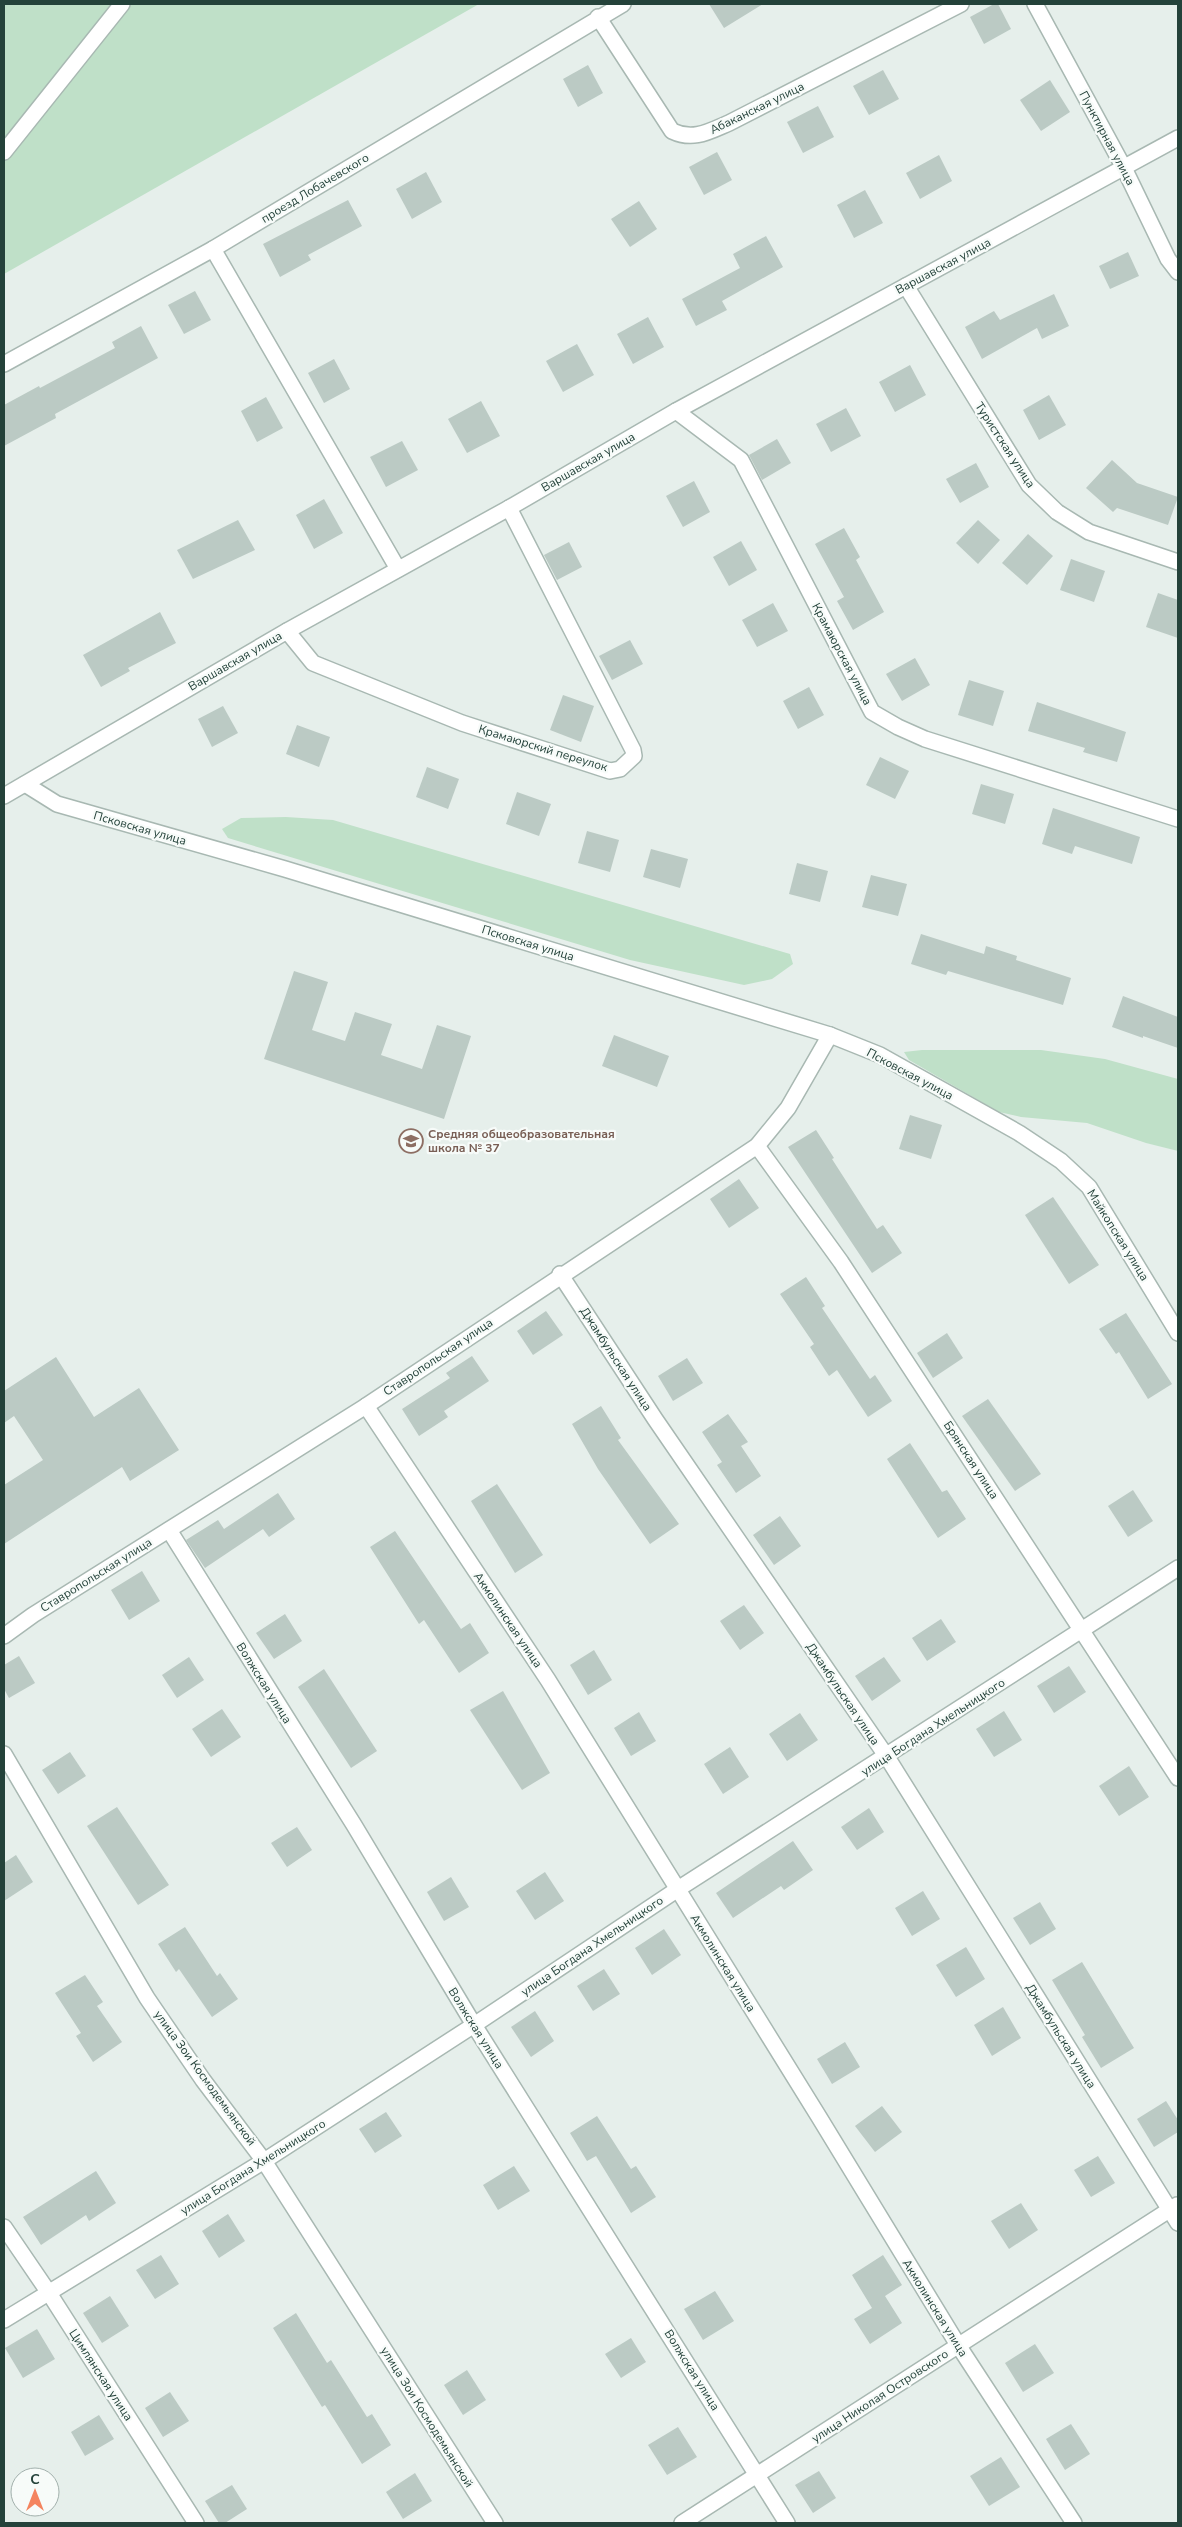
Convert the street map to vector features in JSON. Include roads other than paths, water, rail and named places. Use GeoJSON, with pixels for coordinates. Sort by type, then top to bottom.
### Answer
{"type":"FeatureCollection","features":[{"type":"Feature","properties":{"kind":"street"},"geometry":{"type":"LineString","coordinates":[[4,152],[122,4]]}},
{"type":"Feature","properties":{"kind":"street","name":"проезд Лобачевского"},"geometry":{"type":"LineString","coordinates":[[4,364],[213,249],[598,17],[623,4]]}},
{"type":"Feature","properties":{"kind":"street","name":"Абаканская улица"},"geometry":{"type":"LineString","coordinates":[[598,17],[672,131],[684,136],[698,136],[729,123],[961,4]]}},
{"type":"Feature","properties":{"kind":"street","name":"Пунктирная улица"},"geometry":{"type":"LineString","coordinates":[[1035,4],[1124,168],[1168,259],[1178,272]]}},
{"type":"Feature","properties":{"kind":"street","name":"Варшавская улица"},"geometry":{"type":"LineString","coordinates":[[4,796],[287,631],[509,508],[676,412],[1178,138]]}},
{"type":"Feature","properties":{"kind":"street"},"geometry":{"type":"LineString","coordinates":[[213,249],[398,569]]}},
{"type":"Feature","properties":{"kind":"street","name":"Туристская улица"},"geometry":{"type":"LineString","coordinates":[[906,286],[1029,485],[1057,512],[1089,532],[1178,562]]}},
{"type":"Feature","properties":{"kind":"street","name":"Крамаюрская улица"},"geometry":{"type":"LineString","coordinates":[[676,412],[741,460],[872,712],[898,728],[925,739],[1178,819]]}},
{"type":"Feature","properties":{"kind":"street","name":"Крамаюрский переулок"},"geometry":{"type":"LineString","coordinates":[[287,631],[313,663],[462,723],[610,771],[620,769],[634,756],[634,750],[509,508]]}},
{"type":"Feature","properties":{"kind":"street","name":"Псковская улица"},"geometry":{"type":"LineString","coordinates":[[24,784],[57,804],[284,868],[830,1035],[880,1055],[1019,1133]]}},
{"type":"Feature","properties":{"kind":"street","name":"Ставропольская улица"},"geometry":{"type":"LineString","coordinates":[[4,1636],[33,1615],[366,1406],[560,1274],[757,1146],[788,1108],[830,1035]]}},
{"type":"Feature","properties":{"kind":"street","name":"Майкопская улица"},"geometry":{"type":"LineString","coordinates":[[1019,1133],[1062,1161],[1089,1188],[1178,1333]]}},
{"type":"Feature","properties":{"kind":"street","name":"Брянская улица"},"geometry":{"type":"LineString","coordinates":[[757,1146],[841,1262],[1178,1778]]}},
{"type":"Feature","properties":{"kind":"street","name":"Джамбульская улица"},"geometry":{"type":"LineString","coordinates":[[560,1274],[655,1419],[887,1757],[1174,2206],[1178,2223]]}},
{"type":"Feature","properties":{"kind":"street","name":"Акмолинская улица"},"geometry":{"type":"LineString","coordinates":[[366,1406],[548,1680],[958,2346],[1074,2523]]}},
{"type":"Feature","properties":{"kind":"street","name":"Волжская улица"},"geometry":{"type":"LineString","coordinates":[[169,1530],[354,1825],[474,2025],[787,2523]]}},
{"type":"Feature","properties":{"kind":"street","name":"улица Богдана Хмельницкого"},"geometry":{"type":"LineString","coordinates":[[4,2320],[264,2161],[474,2025],[678,1889],[887,1757],[1178,1568]]}},
{"type":"Feature","properties":{"kind":"street","name":"улица Зои Космодемьянской"},"geometry":{"type":"LineString","coordinates":[[4,1754],[147,1998],[203,2080],[264,2161],[494,2523]]}},
{"type":"Feature","properties":{"kind":"street","name":"улица Николая Островского"},"geometry":{"type":"LineString","coordinates":[[682,2523],[1174,2206]]}},
{"type":"Feature","properties":{"kind":"street","name":"Цимлянская улица"},"geometry":{"type":"LineString","coordinates":[[4,2227],[49,2293],[196,2523]]}},
{"type":"Feature","properties":{"kind":"place","name":"Средняя общеобразовательная школа № 37"},"geometry":{"type":"Point","coordinates":[411,1141]}}]}
